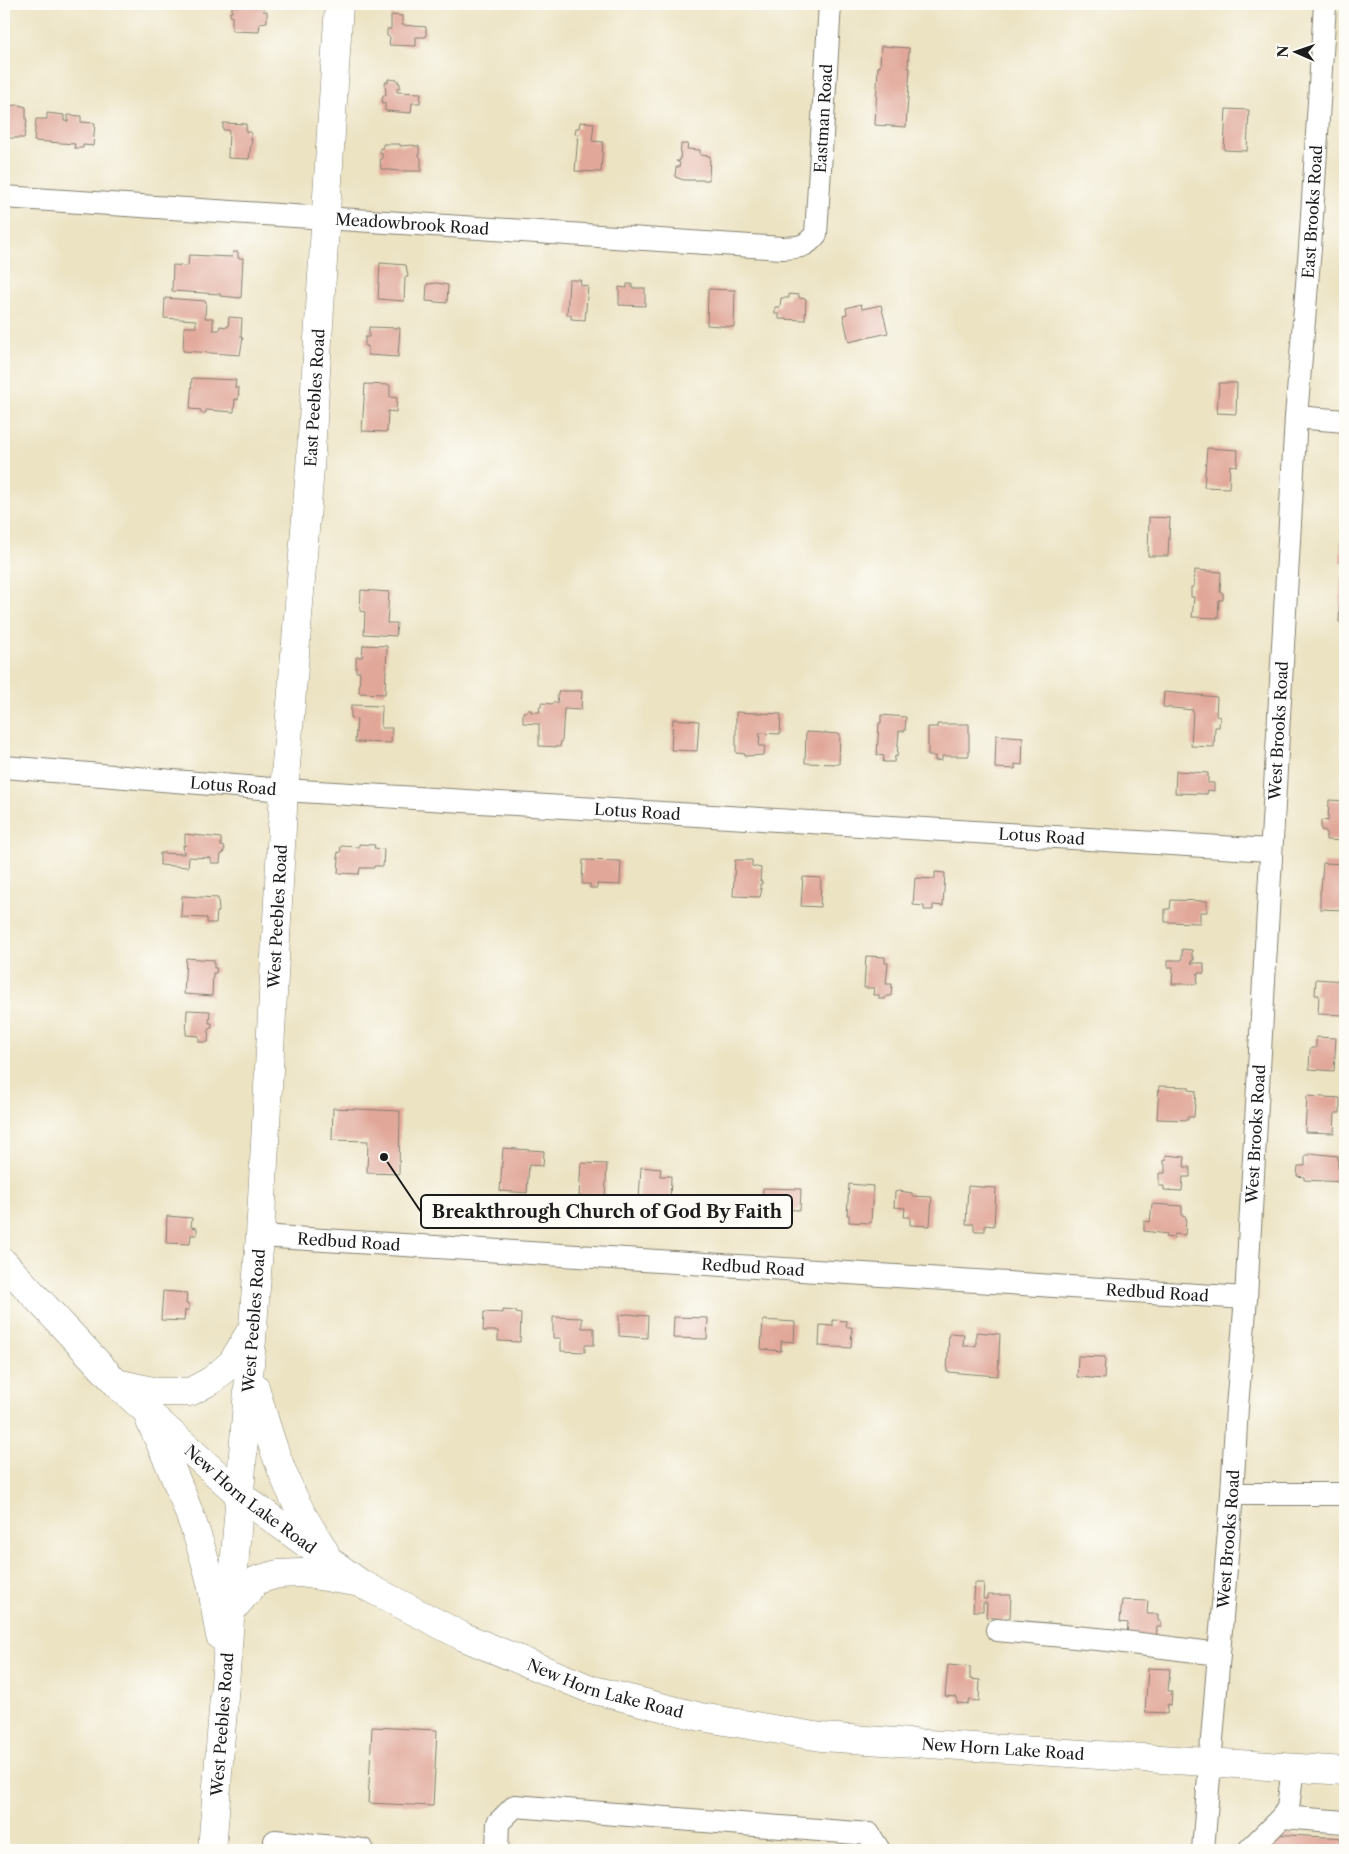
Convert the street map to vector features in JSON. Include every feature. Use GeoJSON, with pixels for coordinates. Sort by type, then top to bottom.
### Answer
{"type":"FeatureCollection","features":[{"type":"Feature","properties":{"kind":"main road","name":"East Peebles Road"},"geometry":{"type":"LineString","coordinates":[[284,790],[310,468],[339,4]]}},
{"type":"Feature","properties":{"kind":"main road","name":"West Peebles Road"},"geometry":{"type":"LineString","coordinates":[[212,1850],[260,1236],[284,790]]}},
{"type":"Feature","properties":{"kind":"main road","name":"New Horn Lake Road"},"geometry":{"type":"LineString","coordinates":[[4,1263],[116,1383],[240,1496],[360,1583],[464,1637],[590,1689],[701,1717],[821,1737],[1345,1771]]}},
{"type":"Feature","properties":{"kind":"main road"},"geometry":{"type":"LineString","coordinates":[[116,1383],[157,1392],[190,1392],[212,1380],[232,1364],[253,1326]]}},
{"type":"Feature","properties":{"kind":"main road"},"geometry":{"type":"LineString","coordinates":[[250,1368],[270,1438],[284,1474],[301,1511],[331,1562]]}},
{"type":"Feature","properties":{"kind":"main road"},"geometry":{"type":"LineString","coordinates":[[145,1410],[174,1471],[201,1548],[209,1577],[226,1673]]}},
{"type":"Feature","properties":{"kind":"main road"},"geometry":{"type":"LineString","coordinates":[[232,1610],[257,1580],[278,1574],[301,1573],[360,1583]]}},
{"type":"Feature","properties":{"kind":"street","name":"Eastman Road"},"geometry":{"type":"LineString","coordinates":[[816,234],[830,4]]}},
{"type":"Feature","properties":{"kind":"street","name":"East Brooks Road"},"geometry":{"type":"LineString","coordinates":[[1296,417],[1310,248],[1324,4]]}},
{"type":"Feature","properties":{"kind":"street","name":"Meadowbrook Road"},"geometry":{"type":"LineString","coordinates":[[4,197],[782,248],[800,247],[808,243],[816,234]]}},
{"type":"Feature","properties":{"kind":"street"},"geometry":{"type":"LineString","coordinates":[[1296,417],[1345,421]]}},
{"type":"Feature","properties":{"kind":"street","name":"West Brooks Road"},"geometry":{"type":"LineString","coordinates":[[1203,1850],[1246,1298],[1296,417]]}},
{"type":"Feature","properties":{"kind":"street","name":"Lotus Road"},"geometry":{"type":"LineString","coordinates":[[4,767],[284,790],[1270,850]]}},
{"type":"Feature","properties":{"kind":"street","name":"Redbud Road"},"geometry":{"type":"LineString","coordinates":[[260,1236],[1246,1298]]}},
{"type":"Feature","properties":{"kind":"street"},"geometry":{"type":"LineString","coordinates":[[1232,1494],[1345,1494]]}},
{"type":"Feature","properties":{"kind":"street"},"geometry":{"type":"LineString","coordinates":[[997,1630],[1108,1640],[1219,1654]]}},
{"type":"Feature","properties":{"kind":"street"},"geometry":{"type":"LineString","coordinates":[[1249,1850],[1282,1818],[1288,1808],[1293,1767]]}},
{"type":"Feature","properties":{"kind":"street"},"geometry":{"type":"LineString","coordinates":[[497,1850],[498,1824],[515,1806],[869,1834],[879,1850]]}},
{"type":"Feature","properties":{"kind":"street"},"geometry":{"type":"LineString","coordinates":[[1282,1818],[1345,1822]]}},
{"type":"Feature","properties":{"kind":"street"},"geometry":{"type":"LineString","coordinates":[[275,1841],[363,1850]]}},
{"type":"Feature","properties":{"kind":"building"},"geometry":{"type":"Polygon","coordinates":[[[232,6],[264,7],[263,11],[267,11],[267,22],[260,23],[259,32],[232,31],[232,16],[230,16],[230,12],[232,12],[232,6]]]}},
{"type":"Feature","properties":{"kind":"building"},"geometry":{"type":"Polygon","coordinates":[[[391,15],[402,16],[402,25],[426,27],[426,37],[416,37],[416,46],[389,45],[390,37],[387,36],[387,29],[391,29],[391,15]]]}},
{"type":"Feature","properties":{"kind":"building"},"geometry":{"type":"Polygon","coordinates":[[[881,46],[909,48],[908,68],[910,68],[906,127],[875,125],[881,46]]]}},
{"type":"Feature","properties":{"kind":"building"},"geometry":{"type":"Polygon","coordinates":[[[388,79],[398,80],[400,88],[397,88],[397,92],[421,93],[420,103],[412,103],[411,113],[385,111],[385,103],[382,103],[383,95],[386,95],[385,82],[388,82],[388,79]]]}},
{"type":"Feature","properties":{"kind":"building"},"geometry":{"type":"Polygon","coordinates":[[[19,105],[26,107],[27,120],[24,138],[4,138],[4,106],[19,105]]]}},
{"type":"Feature","properties":{"kind":"building"},"geometry":{"type":"Polygon","coordinates":[[[1226,109],[1249,110],[1247,151],[1224,150],[1226,109]]]}},
{"type":"Feature","properties":{"kind":"building"},"geometry":{"type":"Polygon","coordinates":[[[47,113],[64,115],[64,121],[68,122],[68,115],[81,116],[81,122],[95,123],[93,146],[83,145],[83,148],[74,148],[75,144],[34,141],[36,119],[47,119],[47,113]]]}},
{"type":"Feature","properties":{"kind":"building"},"geometry":{"type":"Polygon","coordinates":[[[580,122],[594,123],[592,141],[603,142],[601,172],[575,171],[578,135],[575,134],[580,122]]]}},
{"type":"Feature","properties":{"kind":"building"},"geometry":{"type":"Polygon","coordinates":[[[223,123],[246,124],[246,132],[251,132],[252,139],[249,159],[228,158],[229,130],[223,130],[223,123]]]}},
{"type":"Feature","properties":{"kind":"building"},"geometry":{"type":"Polygon","coordinates":[[[383,144],[419,146],[421,171],[381,169],[380,159],[382,159],[382,153],[380,153],[380,148],[383,148],[383,144]]]}},
{"type":"Feature","properties":{"kind":"building"},"geometry":{"type":"Polygon","coordinates":[[[681,144],[688,144],[687,149],[700,150],[700,155],[710,156],[709,180],[684,180],[675,177],[676,167],[679,167],[680,163],[676,161],[680,161],[681,144]]]}},
{"type":"Feature","properties":{"kind":"building"},"geometry":{"type":"Polygon","coordinates":[[[4,245],[9,246],[7,273],[4,273],[4,245]]]}},
{"type":"Feature","properties":{"kind":"building"},"geometry":{"type":"Polygon","coordinates":[[[233,252],[238,252],[238,258],[243,258],[241,298],[220,296],[220,294],[172,291],[173,265],[188,266],[189,255],[232,257],[233,252]]]}},
{"type":"Feature","properties":{"kind":"building"},"geometry":{"type":"Polygon","coordinates":[[[380,263],[406,265],[408,277],[405,277],[404,301],[378,299],[380,263]]]}},
{"type":"Feature","properties":{"kind":"building"},"geometry":{"type":"Polygon","coordinates":[[[569,280],[581,280],[580,285],[588,286],[585,320],[571,319],[571,315],[567,315],[569,280]]]}},
{"type":"Feature","properties":{"kind":"building"},"geometry":{"type":"Polygon","coordinates":[[[427,284],[448,285],[447,303],[426,301],[427,284]]]}},
{"type":"Feature","properties":{"kind":"building"},"geometry":{"type":"Polygon","coordinates":[[[627,284],[632,284],[632,288],[645,288],[645,306],[619,305],[619,287],[627,288],[627,284]]]}},
{"type":"Feature","properties":{"kind":"building"},"geometry":{"type":"Polygon","coordinates":[[[708,289],[735,290],[734,327],[707,325],[708,289]]]}},
{"type":"Feature","properties":{"kind":"building"},"geometry":{"type":"Polygon","coordinates":[[[789,294],[799,295],[799,298],[806,299],[805,320],[779,319],[779,314],[775,314],[775,307],[780,307],[781,298],[789,298],[789,294]]]}},
{"type":"Feature","properties":{"kind":"building"},"geometry":{"type":"Polygon","coordinates":[[[165,298],[206,301],[205,318],[213,318],[213,330],[219,330],[220,326],[228,327],[229,317],[242,318],[241,337],[243,338],[240,355],[183,351],[184,327],[196,327],[196,320],[164,318],[165,298]]]}},
{"type":"Feature","properties":{"kind":"building"},"geometry":{"type":"Polygon","coordinates":[[[861,304],[862,309],[881,305],[888,333],[849,342],[843,315],[847,314],[846,308],[861,304]]]}},
{"type":"Feature","properties":{"kind":"building"},"geometry":{"type":"Polygon","coordinates":[[[369,327],[400,328],[398,357],[368,355],[365,337],[369,337],[369,327]]]}},
{"type":"Feature","properties":{"kind":"building"},"geometry":{"type":"Polygon","coordinates":[[[192,378],[236,380],[235,388],[239,388],[238,400],[235,399],[234,412],[206,410],[206,413],[201,413],[201,410],[190,409],[192,378]]]}},
{"type":"Feature","properties":{"kind":"building"},"geometry":{"type":"Polygon","coordinates":[[[1219,383],[1237,383],[1236,414],[1217,413],[1219,383]]]}},
{"type":"Feature","properties":{"kind":"building"},"geometry":{"type":"Polygon","coordinates":[[[365,384],[390,385],[390,397],[397,398],[396,412],[388,411],[387,432],[362,431],[365,384]]]}},
{"type":"Feature","properties":{"kind":"building"},"geometry":{"type":"Polygon","coordinates":[[[1207,448],[1238,450],[1237,466],[1230,465],[1229,488],[1204,487],[1207,448]]]}},
{"type":"Feature","properties":{"kind":"building"},"geometry":{"type":"Polygon","coordinates":[[[1149,517],[1170,518],[1168,556],[1148,556],[1149,517]]]}},
{"type":"Feature","properties":{"kind":"building"},"geometry":{"type":"Polygon","coordinates":[[[1342,521],[1345,522],[1345,563],[1340,563],[1342,521]]]}},
{"type":"Feature","properties":{"kind":"building"},"geometry":{"type":"Polygon","coordinates":[[[1195,570],[1221,572],[1220,592],[1223,593],[1223,600],[1219,600],[1218,618],[1192,617],[1194,597],[1191,597],[1191,587],[1194,587],[1195,570]]]}},
{"type":"Feature","properties":{"kind":"building"},"geometry":{"type":"Polygon","coordinates":[[[1341,577],[1345,578],[1345,622],[1339,622],[1341,577]]]}},
{"type":"Feature","properties":{"kind":"building"},"geometry":{"type":"Polygon","coordinates":[[[361,590],[389,592],[387,623],[397,623],[396,636],[364,634],[365,612],[360,611],[361,590]]]}},
{"type":"Feature","properties":{"kind":"building"},"geometry":{"type":"Polygon","coordinates":[[[363,645],[387,646],[385,694],[359,693],[360,672],[356,672],[356,657],[362,657],[363,645]]]}},
{"type":"Feature","properties":{"kind":"building"},"geometry":{"type":"Polygon","coordinates":[[[559,691],[582,691],[581,710],[564,709],[560,747],[539,746],[539,724],[523,723],[523,712],[531,710],[531,712],[540,712],[539,707],[541,707],[541,703],[553,704],[553,702],[558,702],[557,696],[559,691]]]}},
{"type":"Feature","properties":{"kind":"building"},"geometry":{"type":"Polygon","coordinates":[[[1164,692],[1217,697],[1216,716],[1220,717],[1219,727],[1215,727],[1214,747],[1191,746],[1193,710],[1163,707],[1164,692]]]}},
{"type":"Feature","properties":{"kind":"building"},"geometry":{"type":"Polygon","coordinates":[[[351,705],[382,706],[381,728],[392,728],[391,743],[355,742],[357,719],[351,718],[351,705]]]}},
{"type":"Feature","properties":{"kind":"building"},"geometry":{"type":"Polygon","coordinates":[[[736,712],[781,714],[780,734],[760,733],[759,746],[765,746],[764,755],[745,756],[745,754],[736,753],[736,712]]]}},
{"type":"Feature","properties":{"kind":"building"},"geometry":{"type":"Polygon","coordinates":[[[881,715],[906,717],[905,731],[899,731],[897,757],[895,756],[894,762],[883,762],[884,756],[877,755],[881,715]]]}},
{"type":"Feature","properties":{"kind":"building"},"geometry":{"type":"Polygon","coordinates":[[[673,719],[699,721],[697,751],[671,750],[673,719]]]}},
{"type":"Feature","properties":{"kind":"building"},"geometry":{"type":"Polygon","coordinates":[[[937,724],[969,724],[969,756],[942,756],[942,760],[935,761],[935,756],[928,756],[928,727],[937,727],[937,724]]]}},
{"type":"Feature","properties":{"kind":"building"},"geometry":{"type":"Polygon","coordinates":[[[806,732],[840,734],[839,764],[805,763],[806,732]]]}},
{"type":"Feature","properties":{"kind":"building"},"geometry":{"type":"Polygon","coordinates":[[[996,735],[1023,737],[1022,765],[1015,764],[1015,769],[995,768],[996,735]]]}},
{"type":"Feature","properties":{"kind":"building"},"geometry":{"type":"Polygon","coordinates":[[[1176,771],[1208,773],[1208,783],[1214,783],[1214,791],[1208,790],[1207,794],[1175,793],[1176,771]]]}},
{"type":"Feature","properties":{"kind":"building"},"geometry":{"type":"Polygon","coordinates":[[[1329,800],[1345,801],[1345,841],[1326,840],[1326,831],[1321,830],[1321,820],[1328,821],[1329,800]]]}},
{"type":"Feature","properties":{"kind":"building"},"geometry":{"type":"Polygon","coordinates":[[[185,834],[221,838],[221,846],[225,847],[223,854],[221,854],[220,863],[211,863],[211,858],[189,857],[188,867],[160,865],[160,853],[184,854],[185,834]]]}},
{"type":"Feature","properties":{"kind":"building"},"geometry":{"type":"Polygon","coordinates":[[[359,844],[375,845],[374,848],[384,849],[383,866],[360,868],[359,874],[338,873],[339,858],[337,858],[341,846],[359,847],[359,844]]]}},
{"type":"Feature","properties":{"kind":"building"},"geometry":{"type":"Polygon","coordinates":[[[583,860],[621,861],[620,885],[597,884],[597,888],[590,888],[590,884],[582,884],[583,860]]]}},
{"type":"Feature","properties":{"kind":"building"},"geometry":{"type":"Polygon","coordinates":[[[735,860],[752,860],[752,866],[761,868],[760,881],[762,881],[762,884],[760,884],[760,889],[762,889],[760,897],[733,896],[735,860]]]}},
{"type":"Feature","properties":{"kind":"building"},"geometry":{"type":"Polygon","coordinates":[[[1323,863],[1345,864],[1345,910],[1320,909],[1323,863]]]}},
{"type":"Feature","properties":{"kind":"building"},"geometry":{"type":"Polygon","coordinates":[[[935,872],[945,873],[943,906],[933,905],[933,910],[924,910],[924,906],[913,905],[915,878],[935,879],[935,872]]]}},
{"type":"Feature","properties":{"kind":"building"},"geometry":{"type":"Polygon","coordinates":[[[803,877],[821,878],[820,907],[801,906],[803,877]]]}},
{"type":"Feature","properties":{"kind":"building"},"geometry":{"type":"Polygon","coordinates":[[[182,896],[218,898],[219,912],[217,912],[216,923],[207,923],[207,918],[181,917],[182,896]]]}},
{"type":"Feature","properties":{"kind":"building"},"geometry":{"type":"Polygon","coordinates":[[[1171,900],[1207,901],[1207,912],[1200,912],[1200,923],[1165,922],[1165,909],[1170,909],[1171,900]]]}},
{"type":"Feature","properties":{"kind":"building"},"geometry":{"type":"Polygon","coordinates":[[[1182,949],[1192,950],[1194,960],[1191,963],[1204,963],[1204,973],[1198,973],[1197,984],[1172,984],[1173,967],[1168,967],[1168,960],[1182,960],[1182,949]]]}},
{"type":"Feature","properties":{"kind":"building"},"geometry":{"type":"Polygon","coordinates":[[[866,956],[885,957],[885,963],[888,963],[886,984],[892,984],[891,996],[879,999],[879,995],[873,995],[874,988],[864,988],[866,956]]]}},
{"type":"Feature","properties":{"kind":"building"},"geometry":{"type":"Polygon","coordinates":[[[186,958],[214,960],[214,968],[217,968],[216,973],[213,973],[212,996],[184,994],[186,958]]]}},
{"type":"Feature","properties":{"kind":"building"},"geometry":{"type":"Polygon","coordinates":[[[1316,979],[1345,981],[1343,1015],[1318,1014],[1319,995],[1315,995],[1316,979]]]}},
{"type":"Feature","properties":{"kind":"building"},"geometry":{"type":"Polygon","coordinates":[[[187,1010],[210,1011],[209,1023],[212,1023],[212,1028],[209,1028],[208,1042],[199,1042],[199,1036],[186,1035],[187,1010]]]}},
{"type":"Feature","properties":{"kind":"building"},"geometry":{"type":"Polygon","coordinates":[[[1316,1037],[1336,1038],[1334,1071],[1309,1069],[1310,1050],[1311,1048],[1316,1048],[1316,1037]]]}},
{"type":"Feature","properties":{"kind":"building"},"geometry":{"type":"Polygon","coordinates":[[[1159,1086],[1189,1087],[1189,1090],[1196,1091],[1194,1117],[1188,1117],[1188,1120],[1157,1119],[1159,1086]]]}},
{"type":"Feature","properties":{"kind":"building"},"geometry":{"type":"Polygon","coordinates":[[[1307,1096],[1340,1098],[1340,1113],[1335,1113],[1334,1133],[1305,1132],[1307,1096]]]}},
{"type":"Feature","properties":{"kind":"building"},"geometry":{"type":"Polygon","coordinates":[[[333,1108],[400,1111],[399,1174],[367,1173],[368,1141],[332,1140],[333,1108]]]}},
{"type":"Feature","properties":{"kind":"building"},"geometry":{"type":"Polygon","coordinates":[[[503,1148],[544,1151],[543,1166],[529,1165],[527,1193],[500,1191],[503,1148]]]}},
{"type":"Feature","properties":{"kind":"building"},"geometry":{"type":"Polygon","coordinates":[[[1310,1153],[1338,1156],[1338,1168],[1345,1168],[1344,1182],[1304,1180],[1304,1177],[1297,1176],[1298,1166],[1305,1166],[1305,1155],[1310,1155],[1310,1153]]]}},
{"type":"Feature","properties":{"kind":"building"},"geometry":{"type":"Polygon","coordinates":[[[1166,1155],[1185,1157],[1184,1167],[1190,1167],[1190,1177],[1183,1177],[1182,1191],[1164,1190],[1164,1186],[1159,1186],[1159,1173],[1165,1173],[1164,1160],[1166,1160],[1166,1155]]]}},
{"type":"Feature","properties":{"kind":"building"},"geometry":{"type":"Polygon","coordinates":[[[581,1163],[607,1164],[605,1198],[596,1197],[595,1203],[588,1203],[588,1197],[579,1196],[581,1163]]]}},
{"type":"Feature","properties":{"kind":"building"},"geometry":{"type":"Polygon","coordinates":[[[641,1167],[661,1169],[660,1176],[671,1176],[670,1202],[639,1200],[641,1167]]]}},
{"type":"Feature","properties":{"kind":"building"},"geometry":{"type":"Polygon","coordinates":[[[849,1184],[873,1186],[871,1223],[849,1222],[849,1215],[847,1215],[849,1184]]]}},
{"type":"Feature","properties":{"kind":"building"},"geometry":{"type":"Polygon","coordinates":[[[968,1186],[996,1188],[994,1226],[985,1225],[985,1231],[974,1231],[974,1224],[966,1224],[968,1186]]]}},
{"type":"Feature","properties":{"kind":"building"},"geometry":{"type":"Polygon","coordinates":[[[763,1188],[801,1189],[800,1210],[777,1209],[776,1213],[762,1213],[763,1188]]]}},
{"type":"Feature","properties":{"kind":"building"},"geometry":{"type":"Polygon","coordinates":[[[895,1192],[912,1193],[912,1196],[932,1197],[930,1226],[910,1225],[910,1217],[904,1217],[905,1208],[894,1207],[895,1192]]]}},
{"type":"Feature","properties":{"kind":"building"},"geometry":{"type":"Polygon","coordinates":[[[1152,1204],[1182,1206],[1182,1216],[1186,1217],[1185,1235],[1175,1234],[1174,1238],[1166,1237],[1167,1234],[1144,1231],[1144,1221],[1150,1222],[1152,1204]]]}},
{"type":"Feature","properties":{"kind":"building"},"geometry":{"type":"Polygon","coordinates":[[[167,1216],[192,1218],[191,1227],[197,1228],[197,1235],[191,1235],[190,1244],[166,1243],[167,1216]]]}},
{"type":"Feature","properties":{"kind":"building"},"geometry":{"type":"Polygon","coordinates":[[[163,1291],[187,1293],[186,1304],[189,1304],[189,1310],[185,1310],[184,1321],[161,1320],[163,1291]]]}},
{"type":"Feature","properties":{"kind":"building"},"geometry":{"type":"Polygon","coordinates":[[[503,1310],[516,1311],[516,1313],[521,1314],[520,1342],[498,1341],[498,1331],[483,1331],[484,1312],[503,1313],[503,1310]]]}},
{"type":"Feature","properties":{"kind":"building"},"geometry":{"type":"Polygon","coordinates":[[[619,1315],[648,1316],[647,1338],[619,1336],[619,1315]]]}},
{"type":"Feature","properties":{"kind":"building"},"geometry":{"type":"Polygon","coordinates":[[[553,1317],[582,1318],[582,1328],[594,1328],[594,1345],[585,1345],[585,1352],[561,1351],[561,1338],[553,1338],[553,1317]]]}},
{"type":"Feature","properties":{"kind":"building"},"geometry":{"type":"Polygon","coordinates":[[[674,1317],[708,1318],[707,1339],[673,1338],[674,1317]]]}},
{"type":"Feature","properties":{"kind":"building"},"geometry":{"type":"Polygon","coordinates":[[[763,1320],[795,1322],[794,1342],[781,1341],[781,1351],[761,1349],[763,1320]]]}},
{"type":"Feature","properties":{"kind":"building"},"geometry":{"type":"Polygon","coordinates":[[[833,1320],[847,1321],[846,1327],[852,1327],[851,1348],[819,1346],[820,1325],[833,1326],[833,1320]]]}},
{"type":"Feature","properties":{"kind":"building"},"geometry":{"type":"Polygon","coordinates":[[[976,1332],[1000,1334],[998,1376],[947,1372],[949,1333],[964,1334],[963,1346],[976,1346],[976,1332]]]}},
{"type":"Feature","properties":{"kind":"building"},"geometry":{"type":"Polygon","coordinates":[[[1078,1356],[1105,1357],[1104,1379],[1077,1377],[1078,1356]]]}},
{"type":"Feature","properties":{"kind":"building"},"geometry":{"type":"Polygon","coordinates":[[[975,1583],[984,1583],[983,1599],[987,1599],[987,1595],[1011,1595],[1010,1618],[1004,1618],[1003,1623],[996,1623],[996,1618],[986,1617],[987,1603],[983,1603],[983,1611],[973,1611],[975,1583]]]}},
{"type":"Feature","properties":{"kind":"building"},"geometry":{"type":"Polygon","coordinates":[[[1122,1600],[1148,1601],[1147,1614],[1158,1614],[1158,1621],[1161,1621],[1161,1627],[1157,1627],[1156,1638],[1127,1636],[1128,1623],[1120,1622],[1122,1600]]]}},
{"type":"Feature","properties":{"kind":"building"},"geometry":{"type":"Polygon","coordinates":[[[948,1665],[970,1667],[970,1679],[980,1680],[979,1701],[969,1700],[968,1704],[957,1703],[957,1697],[945,1696],[948,1665]]]}},
{"type":"Feature","properties":{"kind":"building"},"geometry":{"type":"Polygon","coordinates":[[[1148,1668],[1170,1669],[1168,1691],[1172,1691],[1171,1705],[1168,1704],[1167,1713],[1145,1712],[1148,1668]]]}},
{"type":"Feature","properties":{"kind":"building"},"geometry":{"type":"Polygon","coordinates":[[[372,1727],[437,1730],[433,1806],[368,1803],[372,1727]]]}},
{"type":"Feature","properties":{"kind":"building"},"geometry":{"type":"Polygon","coordinates":[[[1269,1834],[1345,1838],[1345,1850],[1268,1850],[1269,1834]]]}},
{"type":"Feature","properties":{"kind":"place","name":"Breakthrough Church of God By Faith"},"geometry":{"type":"Point","coordinates":[384,1157]}}]}
